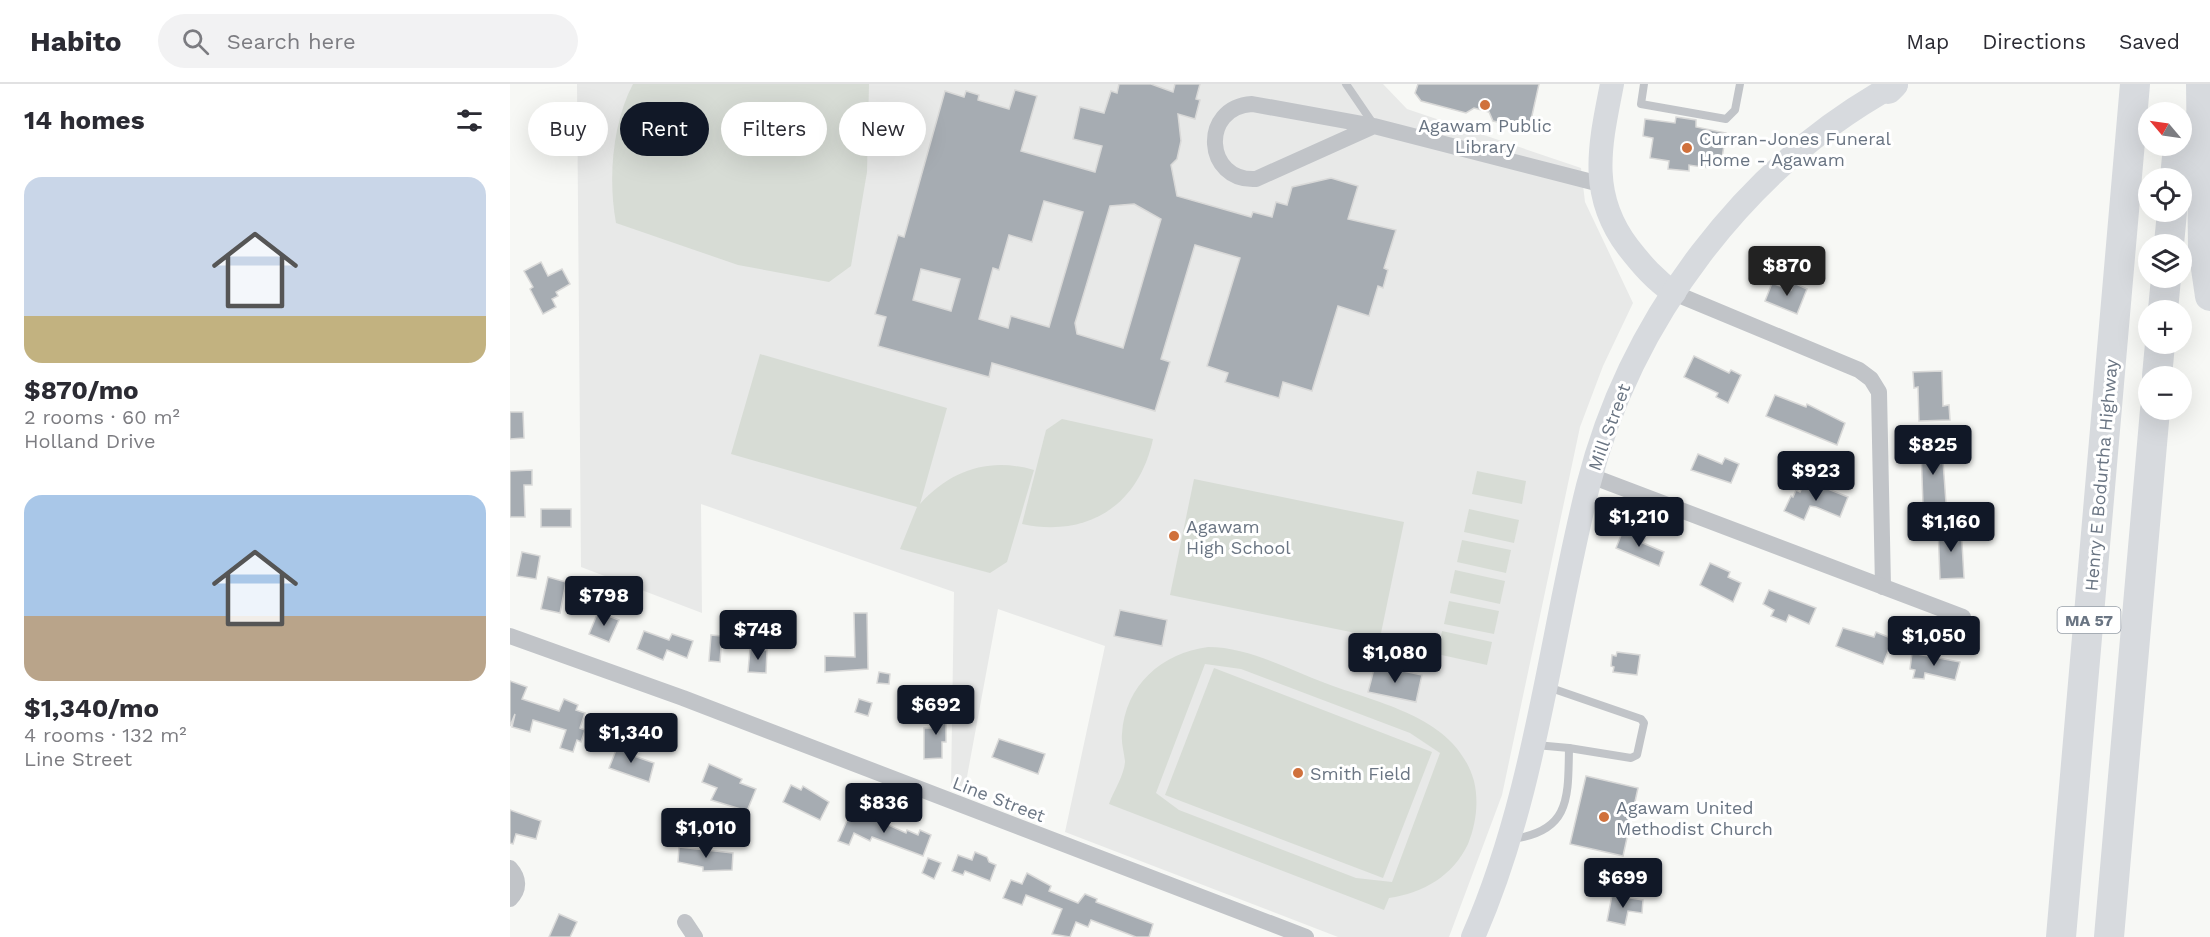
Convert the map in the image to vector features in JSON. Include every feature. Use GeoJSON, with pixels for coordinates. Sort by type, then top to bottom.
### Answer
{"type":"FeatureCollection","features":[{"type":"Feature","properties":{"kind":"highway","name":"Henry E Bodurtha Highway"},"geometry":{"type":"LineString","coordinates":[[2061,937],[2135,84]]}},
{"type":"Feature","properties":{"kind":"highway"},"geometry":{"type":"LineString","coordinates":[[2182,102],[2183,84]]}},
{"type":"Feature","properties":{"kind":"highway"},"geometry":{"type":"LineString","coordinates":[[2201,84],[2203,249],[2210,296]]}},
{"type":"Feature","properties":{"kind":"highway","name":"MA 57"},"geometry":{"type":"LineString","coordinates":[[2109,937],[2154,420]]}},
{"type":"Feature","properties":{"kind":"street"},"geometry":{"type":"LineString","coordinates":[[1612,84],[1600,164],[1600,184],[1605,208],[1617,231],[1643,267],[1674,293],[1859,370],[1871,379],[1879,392],[1882,427],[1883,587]]}},
{"type":"Feature","properties":{"kind":"street","name":"Mill Street"},"geometry":{"type":"LineString","coordinates":[[1473,937],[1511,839],[1591,476],[1630,370],[1674,293],[1729,220],[1772,176],[1824,132],[1893,86]]}},
{"type":"Feature","properties":{"kind":"street"},"geometry":{"type":"LineString","coordinates":[[1374,126],[1256,179],[1239,177],[1229,172],[1219,160],[1214,145],[1216,129],[1221,120],[1233,110],[1247,105],[1374,126],[1600,184]]}},
{"type":"Feature","properties":{"kind":"street"},"geometry":{"type":"LineString","coordinates":[[1591,476],[1963,617]]}},
{"type":"Feature","properties":{"kind":"street","name":"Line Street"},"geometry":{"type":"LineString","coordinates":[[510,636],[683,698],[1306,937]]}},
{"type":"Feature","properties":{"kind":"street"},"geometry":{"type":"LineString","coordinates":[[510,868],[517,883],[516,892],[510,899]]}},
{"type":"Feature","properties":{"kind":"street"},"geometry":{"type":"LineString","coordinates":[[685,922],[695,937]]}},
{"type":"Feature","properties":{"kind":"lane"},"geometry":{"type":"LineString","coordinates":[[1346,84],[1374,126]]}},
{"type":"Feature","properties":{"kind":"lane"},"geometry":{"type":"LineString","coordinates":[[1644,84],[1641,104],[1726,119],[1735,110],[1740,84]]}},
{"type":"Feature","properties":{"kind":"lane"},"geometry":{"type":"LineString","coordinates":[[1533,744],[1631,758],[1637,755],[1644,723],[1641,719],[1545,686]]}},
{"type":"Feature","properties":{"kind":"lane"},"geometry":{"type":"LineString","coordinates":[[1511,839],[1540,833],[1560,816],[1566,804],[1569,748]]}},
{"type":"Feature","properties":{"kind":"shaded area","name":"Agawam High School"},"geometry":{"type":"Polygon","coordinates":[[[577,84],[1383,84],[1407,109],[1581,168],[1585,202],[1633,303],[1603,366],[1580,427],[1502,795],[1449,937],[1338,937],[1065,832],[1105,646],[998,609],[964,793],[951,788],[954,592],[701,504],[702,613],[581,567],[578,156],[608,156],[608,102],[577,102],[577,84]]]}},
{"type":"Feature","properties":{"kind":"shaded area"},"geometry":{"type":"Polygon","coordinates":[[[633,84],[869,84],[869,102],[839,102],[839,156],[867,156],[867,172],[851,266],[829,282],[738,265],[616,223],[612,170],[620,116],[620,156],[709,156],[709,102],[625,102],[633,84]]]}},
{"type":"Feature","properties":{"kind":"shaded area"},"geometry":{"type":"Polygon","coordinates":[[[760,354],[947,408],[920,504],[945,483],[972,469],[1002,465],[1034,470],[1007,562],[990,573],[900,549],[917,507],[731,454],[760,354]]]}},
{"type":"Feature","properties":{"kind":"shaded area"},"geometry":{"type":"Polygon","coordinates":[[[1062,419],[1153,439],[1146,462],[1136,482],[1123,499],[1107,512],[1089,521],[1068,526],[1046,527],[1022,524],[1046,430],[1062,419]]]}},
{"type":"Feature","properties":{"kind":"shaded area"},"geometry":{"type":"Polygon","coordinates":[[[1477,471],[1526,481],[1522,504],[1472,494],[1477,471]]]}},
{"type":"Feature","properties":{"kind":"shaded area"},"geometry":{"type":"Polygon","coordinates":[[[1194,479],[1404,522],[1380,638],[1170,595],[1194,479]]]}},
{"type":"Feature","properties":{"kind":"shaded area"},"geometry":{"type":"Polygon","coordinates":[[[1469,509],[1519,520],[1514,543],[1464,532],[1469,509]]]}},
{"type":"Feature","properties":{"kind":"shaded area"},"geometry":{"type":"Polygon","coordinates":[[[1462,540],[1511,550],[1506,573],[1457,562],[1462,540]]]}},
{"type":"Feature","properties":{"kind":"shaded area"},"geometry":{"type":"Polygon","coordinates":[[[1455,570],[1505,581],[1500,604],[1450,593],[1455,570]]]}},
{"type":"Feature","properties":{"kind":"shaded area"},"geometry":{"type":"Polygon","coordinates":[[[1449,601],[1499,611],[1494,634],[1444,624],[1449,601]]]}},
{"type":"Feature","properties":{"kind":"shaded area"},"geometry":{"type":"Polygon","coordinates":[[[1442,631],[1492,642],[1487,665],[1437,654],[1442,631]]]}},
{"type":"Feature","properties":{"kind":"shaded area"},"geometry":{"type":"Polygon","coordinates":[[[1208,647],[1223,648],[1253,655],[1392,706],[1433,727],[1451,742],[1465,759],[1476,789],[1473,829],[1462,855],[1436,881],[1414,892],[1389,898],[1384,910],[1109,804],[1124,766],[1122,734],[1130,701],[1149,674],[1161,664],[1191,650],[1208,647]],[[1205,664],[1156,793],[1179,810],[1356,878],[1392,882],[1440,753],[1410,733],[1241,669],[1205,664]]]}},
{"type":"Feature","properties":{"kind":"shaded area","name":"Smith Field"},"geometry":{"type":"Polygon","coordinates":[[[1214,668],[1432,752],[1383,878],[1165,795],[1214,668]]]}},
{"type":"Feature","properties":{"kind":"building"},"geometry":{"type":"Polygon","coordinates":[[[1119,84],[1151,84],[1173,92],[1175,84],[1200,84],[1196,99],[1200,100],[1195,119],[1178,114],[1181,141],[1177,159],[1171,165],[1177,196],[1251,217],[1253,212],[1272,217],[1276,202],[1287,205],[1292,187],[1331,178],[1358,186],[1348,219],[1396,230],[1384,268],[1388,270],[1383,288],[1378,286],[1369,316],[1338,306],[1312,391],[1283,382],[1279,398],[1225,382],[1228,373],[1207,366],[1240,258],[1195,245],[1161,359],[1170,362],[1155,411],[992,363],[989,377],[878,346],[886,317],[875,314],[898,235],[904,237],[945,91],[964,97],[966,91],[979,95],[978,100],[1009,109],[1015,90],[1037,96],[1021,151],[1095,172],[1102,146],[1073,139],[1080,107],[1104,113],[1111,91],[1117,93],[1119,84]],[[1044,201],[1032,242],[1009,235],[999,270],[993,268],[979,319],[1008,328],[1011,316],[1049,327],[1083,212],[1044,201]],[[1134,204],[1110,206],[1075,323],[1077,334],[1123,348],[1161,219],[1134,204]],[[921,269],[913,300],[951,311],[960,279],[921,269]]]}},
{"type":"Feature","properties":{"kind":"building","name":"Agawam Public Library"},"geometry":{"type":"Polygon","coordinates":[[[1418,84],[1539,84],[1529,129],[1493,121],[1489,112],[1474,108],[1466,113],[1421,101],[1415,93],[1418,84]]]}},
{"type":"Feature","properties":{"kind":"building","name":"Curran-Jones Funeral Home - Agawam"},"geometry":{"type":"Polygon","coordinates":[[[1676,117],[1696,120],[1696,127],[1726,133],[1721,164],[1710,163],[1709,168],[1689,165],[1689,171],[1668,169],[1669,161],[1650,158],[1653,138],[1643,136],[1645,119],[1675,123],[1676,117]]]}},
{"type":"Feature","properties":{"kind":"building"},"geometry":{"type":"Polygon","coordinates":[[[541,262],[548,276],[562,269],[570,284],[556,292],[558,296],[552,299],[556,307],[543,314],[524,271],[541,262]]]}},
{"type":"Feature","properties":{"kind":"building"},"geometry":{"type":"Polygon","coordinates":[[[1772,283],[1791,290],[1794,283],[1807,289],[1797,314],[1765,301],[1772,283]]]}},
{"type":"Feature","properties":{"kind":"building"},"geometry":{"type":"Polygon","coordinates":[[[1694,356],[1729,373],[1731,370],[1741,375],[1728,403],[1716,397],[1718,393],[1684,377],[1694,356]]]}},
{"type":"Feature","properties":{"kind":"building"},"geometry":{"type":"Polygon","coordinates":[[[1942,371],[1943,406],[1949,405],[1950,420],[1919,421],[1918,387],[1914,388],[1913,372],[1942,371]]]}},
{"type":"Feature","properties":{"kind":"building"},"geometry":{"type":"Polygon","coordinates":[[[1775,395],[1806,407],[1807,404],[1845,423],[1837,445],[1766,416],[1775,395]]]}},
{"type":"Feature","properties":{"kind":"building"},"geometry":{"type":"Polygon","coordinates":[[[510,412],[523,412],[524,438],[510,439],[510,412]]]}},
{"type":"Feature","properties":{"kind":"building"},"geometry":{"type":"Polygon","coordinates":[[[1942,447],[1946,503],[1923,505],[1921,448],[1942,447]]]}},
{"type":"Feature","properties":{"kind":"building"},"geometry":{"type":"Polygon","coordinates":[[[1698,454],[1722,464],[1725,458],[1739,464],[1731,483],[1691,470],[1698,454]]]}},
{"type":"Feature","properties":{"kind":"building"},"geometry":{"type":"Polygon","coordinates":[[[532,470],[532,485],[524,485],[525,517],[510,517],[510,471],[532,470]]]}},
{"type":"Feature","properties":{"kind":"building"},"geometry":{"type":"Polygon","coordinates":[[[1804,483],[1821,490],[1823,487],[1848,497],[1840,517],[1810,506],[1804,520],[1784,511],[1791,496],[1793,497],[1796,490],[1800,492],[1804,483]]]}},
{"type":"Feature","properties":{"kind":"building"},"geometry":{"type":"Polygon","coordinates":[[[541,509],[571,509],[571,527],[541,527],[541,509]]]}},
{"type":"Feature","properties":{"kind":"building"},"geometry":{"type":"Polygon","coordinates":[[[1961,526],[1964,578],[1940,579],[1938,527],[1961,526]]]}},
{"type":"Feature","properties":{"kind":"building"},"geometry":{"type":"Polygon","coordinates":[[[1623,530],[1645,539],[1643,543],[1664,552],[1659,566],[1616,548],[1623,530]]]}},
{"type":"Feature","properties":{"kind":"building"},"geometry":{"type":"Polygon","coordinates":[[[522,552],[540,556],[536,579],[517,576],[522,552]]]}},
{"type":"Feature","properties":{"kind":"building"},"geometry":{"type":"Polygon","coordinates":[[[1710,563],[1730,572],[1728,577],[1741,583],[1733,602],[1700,585],[1710,563]]]}},
{"type":"Feature","properties":{"kind":"building"},"geometry":{"type":"Polygon","coordinates":[[[548,577],[566,582],[560,613],[541,609],[548,577]]]}},
{"type":"Feature","properties":{"kind":"building"},"geometry":{"type":"Polygon","coordinates":[[[1769,590],[1816,608],[1809,624],[1789,615],[1786,622],[1771,616],[1774,610],[1763,604],[1769,590]]]}},
{"type":"Feature","properties":{"kind":"building"},"geometry":{"type":"Polygon","coordinates":[[[1120,610],[1167,620],[1162,646],[1114,636],[1120,610]]]}},
{"type":"Feature","properties":{"kind":"building"},"geometry":{"type":"Polygon","coordinates":[[[598,612],[619,620],[609,642],[589,634],[598,612]]]}},
{"type":"Feature","properties":{"kind":"building"},"geometry":{"type":"Polygon","coordinates":[[[854,613],[867,613],[868,669],[825,672],[825,656],[855,657],[854,613]]]}},
{"type":"Feature","properties":{"kind":"building"},"geometry":{"type":"Polygon","coordinates":[[[1843,628],[1874,637],[1876,632],[1893,639],[1883,664],[1836,646],[1843,628]]]}},
{"type":"Feature","properties":{"kind":"building"},"geometry":{"type":"Polygon","coordinates":[[[644,631],[669,640],[672,634],[693,641],[687,658],[667,650],[663,660],[637,649],[644,631]]]}},
{"type":"Feature","properties":{"kind":"building"},"geometry":{"type":"Polygon","coordinates":[[[711,635],[722,636],[720,662],[709,661],[711,635]]]}},
{"type":"Feature","properties":{"kind":"building"},"geometry":{"type":"Polygon","coordinates":[[[750,649],[767,650],[766,673],[748,672],[750,649]]]}},
{"type":"Feature","properties":{"kind":"building"},"geometry":{"type":"Polygon","coordinates":[[[1617,652],[1640,655],[1637,675],[1613,672],[1612,655],[1616,656],[1617,652]]]}},
{"type":"Feature","properties":{"kind":"building"},"geometry":{"type":"Polygon","coordinates":[[[1912,653],[1960,662],[1955,680],[1925,673],[1924,679],[1913,678],[1915,670],[1910,669],[1912,653]]]}},
{"type":"Feature","properties":{"kind":"building"},"geometry":{"type":"Polygon","coordinates":[[[1375,665],[1422,675],[1416,702],[1368,692],[1375,665]]]}},
{"type":"Feature","properties":{"kind":"building"},"geometry":{"type":"Polygon","coordinates":[[[879,672],[890,674],[889,684],[877,683],[879,672]]]}},
{"type":"Feature","properties":{"kind":"building"},"geometry":{"type":"Polygon","coordinates":[[[510,681],[527,687],[522,699],[559,711],[564,699],[578,705],[576,710],[585,713],[580,728],[585,730],[581,742],[577,740],[573,752],[560,748],[566,730],[533,720],[530,732],[512,727],[515,714],[510,726],[510,681]]]}},
{"type":"Feature","properties":{"kind":"building"},"geometry":{"type":"Polygon","coordinates":[[[859,699],[872,703],[868,716],[855,712],[859,699]]]}},
{"type":"Feature","properties":{"kind":"building"},"geometry":{"type":"Polygon","coordinates":[[[934,708],[946,708],[946,742],[942,742],[942,758],[924,759],[924,728],[935,728],[934,708]]]}},
{"type":"Feature","properties":{"kind":"building"},"geometry":{"type":"Polygon","coordinates":[[[999,739],[1045,754],[1038,774],[992,757],[999,739]]]}},
{"type":"Feature","properties":{"kind":"building"},"geometry":{"type":"Polygon","coordinates":[[[618,745],[632,750],[631,755],[654,763],[649,782],[609,768],[618,745]]]}},
{"type":"Feature","properties":{"kind":"building"},"geometry":{"type":"Polygon","coordinates":[[[709,764],[742,779],[740,783],[756,789],[747,811],[711,800],[717,788],[702,782],[709,764]]]}},
{"type":"Feature","properties":{"kind":"building"},"geometry":{"type":"Polygon","coordinates":[[[1586,776],[1638,788],[1623,856],[1570,844],[1586,776]]]}},
{"type":"Feature","properties":{"kind":"building"},"geometry":{"type":"Polygon","coordinates":[[[791,785],[801,790],[803,786],[829,802],[820,820],[783,802],[791,785]]]}},
{"type":"Feature","properties":{"kind":"building"},"geometry":{"type":"Polygon","coordinates":[[[510,810],[541,821],[536,839],[516,834],[513,844],[510,843],[510,810]]]}},
{"type":"Feature","properties":{"kind":"building"},"geometry":{"type":"Polygon","coordinates":[[[864,810],[877,815],[875,819],[906,833],[907,830],[918,835],[920,830],[931,835],[923,856],[872,837],[870,841],[854,833],[849,845],[838,841],[849,816],[859,821],[864,810]]]}},
{"type":"Feature","properties":{"kind":"building"},"geometry":{"type":"Polygon","coordinates":[[[679,847],[733,853],[732,870],[703,871],[703,867],[678,862],[679,847]]]}},
{"type":"Feature","properties":{"kind":"building"},"geometry":{"type":"Polygon","coordinates":[[[975,852],[987,857],[989,862],[996,865],[990,881],[965,871],[963,875],[952,871],[958,855],[972,860],[975,852]]]}},
{"type":"Feature","properties":{"kind":"building"},"geometry":{"type":"Polygon","coordinates":[[[928,858],[941,863],[934,879],[922,873],[928,858]]]}},
{"type":"Feature","properties":{"kind":"building"},"geometry":{"type":"Polygon","coordinates":[[[1027,873],[1051,886],[1049,891],[1078,903],[1085,894],[1097,899],[1096,902],[1153,924],[1149,937],[1136,937],[1091,920],[1088,927],[1076,922],[1070,937],[1052,934],[1062,909],[1026,895],[1022,905],[1003,898],[1011,880],[1022,884],[1027,873]]]}},
{"type":"Feature","properties":{"kind":"building"},"geometry":{"type":"Polygon","coordinates":[[[1612,895],[1643,900],[1642,913],[1628,911],[1625,925],[1607,921],[1612,895]]]}},
{"type":"Feature","properties":{"kind":"building"},"geometry":{"type":"Polygon","coordinates":[[[559,914],[577,922],[570,937],[549,937],[559,914]]]}},
{"type":"Feature","properties":{"kind":"place","name":"Agawam Public Library"},"geometry":{"type":"Point","coordinates":[1485,105]}},
{"type":"Feature","properties":{"kind":"place","name":"Curran-Jones Funeral Home - Agawam"},"geometry":{"type":"Point","coordinates":[1687,148]}},
{"type":"Feature","properties":{"kind":"place","name":"Agawam High School"},"geometry":{"type":"Point","coordinates":[1174,536]}},
{"type":"Feature","properties":{"kind":"place","name":"Smith Field"},"geometry":{"type":"Point","coordinates":[1298,773]}},
{"type":"Feature","properties":{"kind":"place","name":"Agawam United Methodist Church"},"geometry":{"type":"Point","coordinates":[1604,817]}}]}
